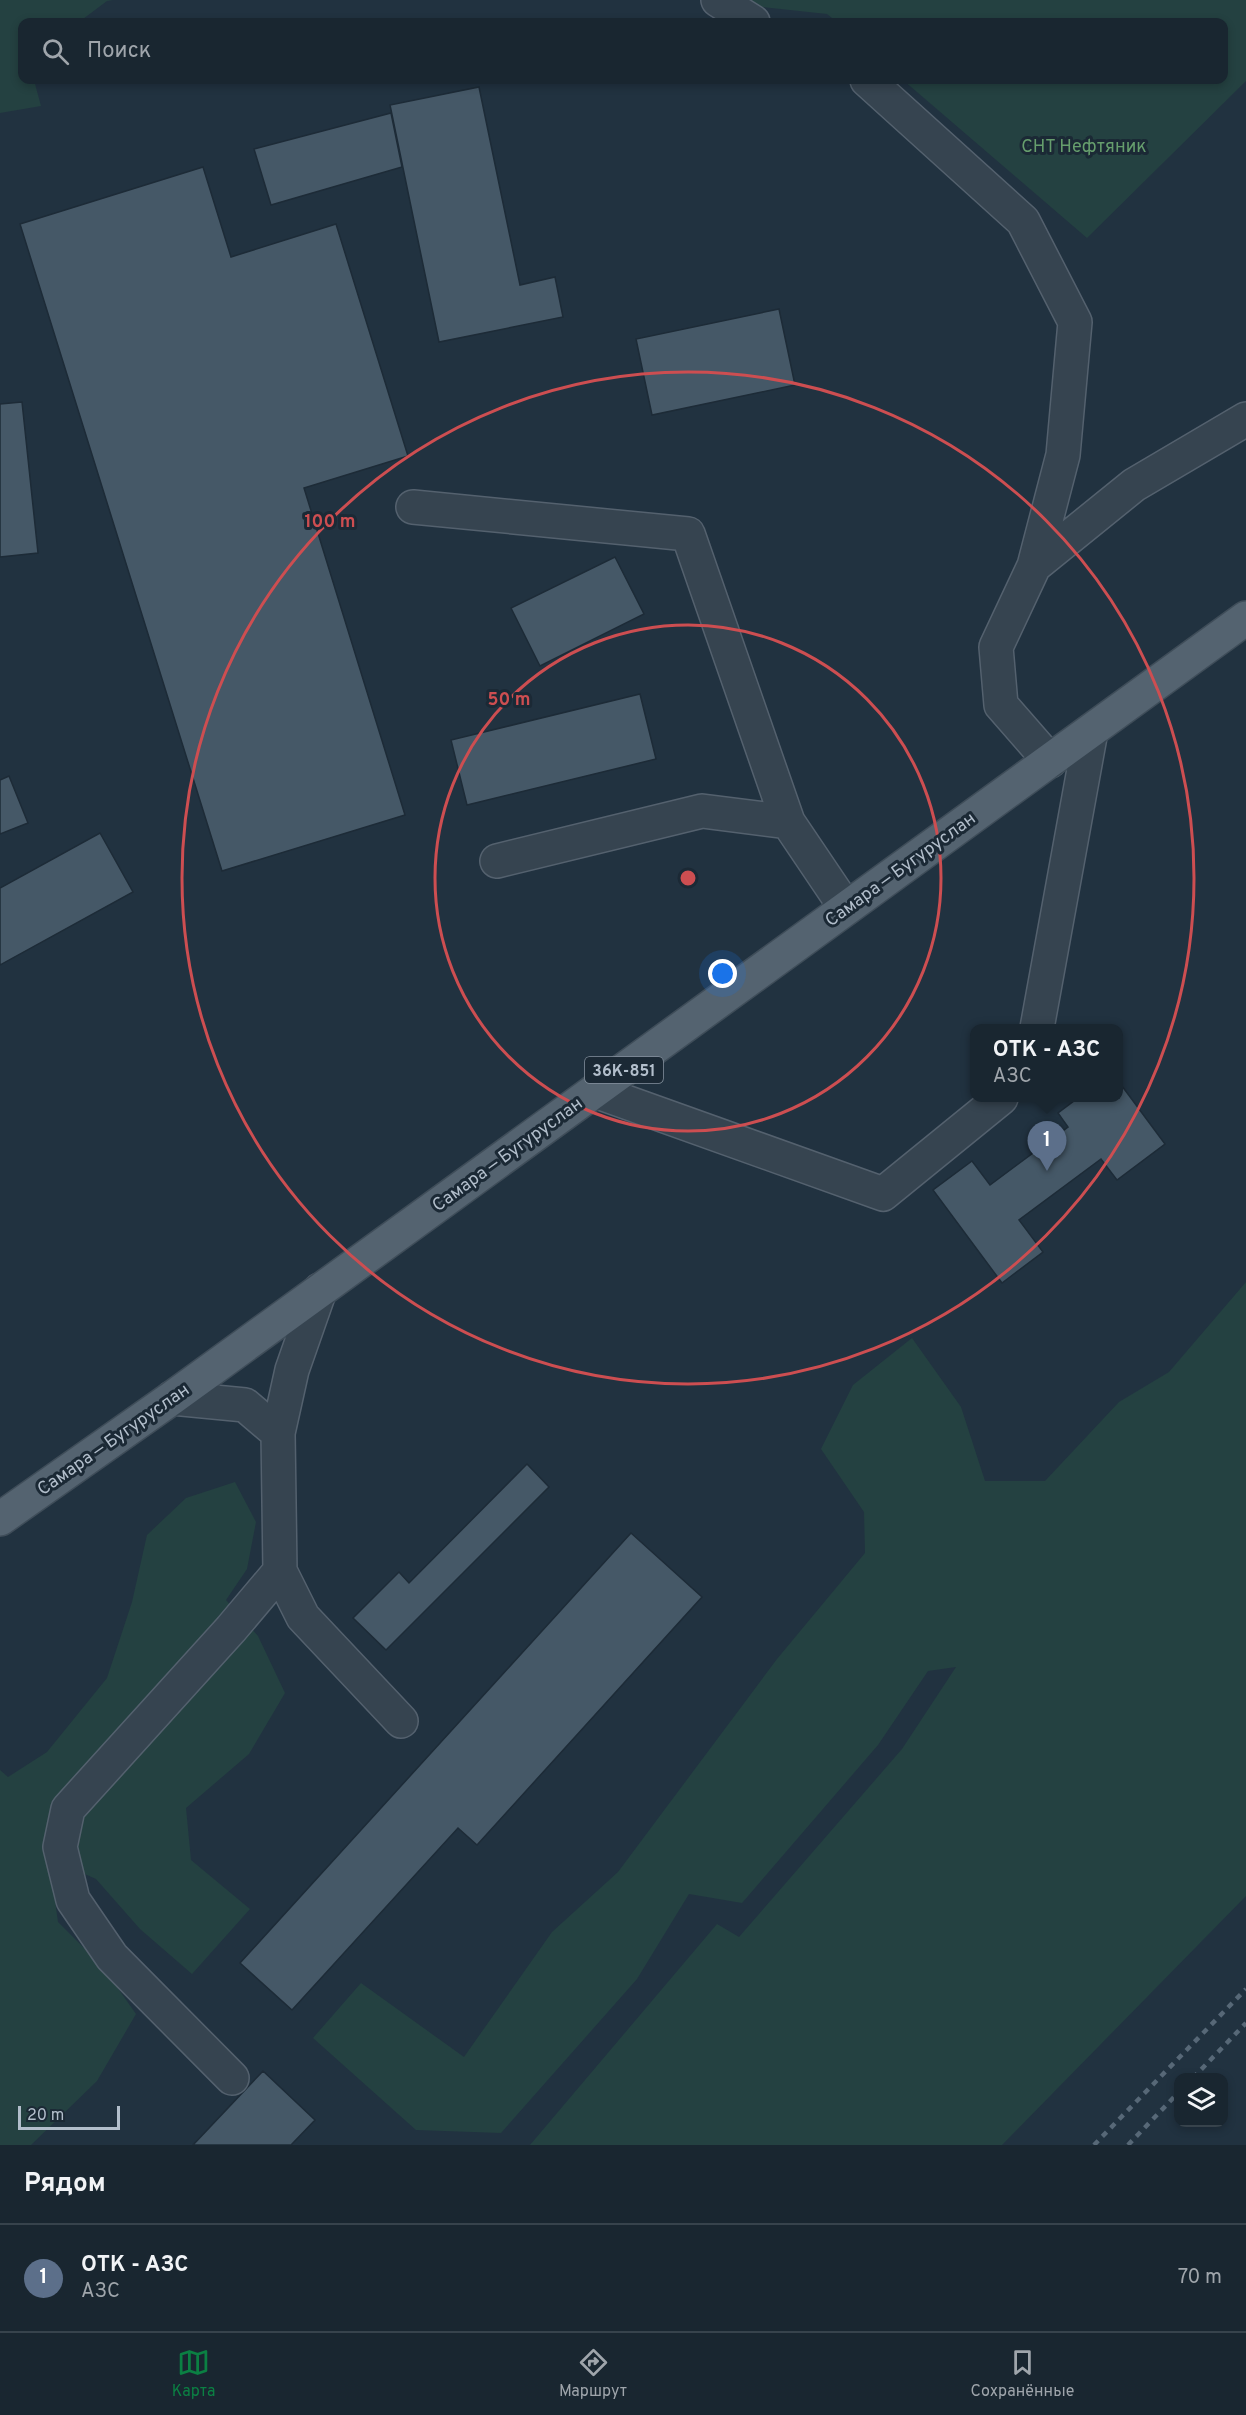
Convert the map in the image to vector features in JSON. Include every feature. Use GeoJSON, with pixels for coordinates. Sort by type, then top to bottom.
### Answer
{"type":"FeatureCollection","features":[{"type":"Feature","properties":{"kind":"main road","name":"Самара — Бугуруслан"},"geometry":{"type":"LineString","coordinates":[[0,1519],[172,1398],[1246,618]]}},
{"type":"Feature","properties":{"kind":"lane"},"geometry":{"type":"LineString","coordinates":[[718,0],[747,18]]}},
{"type":"Feature","properties":{"kind":"lane"},"geometry":{"type":"LineString","coordinates":[[871,84],[1023,221],[1075,322],[1064,455],[1034,566],[996,647],[1001,705],[1050,761]]}},
{"type":"Feature","properties":{"kind":"lane"},"geometry":{"type":"LineString","coordinates":[[1034,566],[1134,484],[1246,419]]}},
{"type":"Feature","properties":{"kind":"lane"},"geometry":{"type":"LineString","coordinates":[[413,507],[688,534],[788,822],[846,908]]}},
{"type":"Feature","properties":{"kind":"lane"},"geometry":{"type":"LineString","coordinates":[[1038,1024],[1091,731]]}},
{"type":"Feature","properties":{"kind":"lane"},"geometry":{"type":"LineString","coordinates":[[497,861],[702,811],[788,822]]}},
{"type":"Feature","properties":{"kind":"lane"},"geometry":{"type":"LineString","coordinates":[[595,1091],[883,1194],[996,1102]]}},
{"type":"Feature","properties":{"kind":"lane"},"geometry":{"type":"LineString","coordinates":[[320,1290],[292,1370],[278,1433],[280,1571],[303,1617],[401,1721]]}},
{"type":"Feature","properties":{"kind":"lane"},"geometry":{"type":"LineString","coordinates":[[172,1398],[245,1405],[278,1433]]}},
{"type":"Feature","properties":{"kind":"lane"},"geometry":{"type":"LineString","coordinates":[[232,2078],[112,1957],[73,1900],[60,1847],[68,1809],[231,1629],[280,1571]]}},
{"type":"Feature","properties":{"kind":"green space"},"geometry":{"type":"Polygon","coordinates":[[[0,0],[113,0],[107,1],[84,18],[18,18],[18,84],[35,84],[41,106],[0,113],[0,0]]]}},
{"type":"Feature","properties":{"kind":"green space","name":"СНТ Нефтяник"},"geometry":{"type":"Polygon","coordinates":[[[699,0],[1246,0],[1246,81],[1087,238],[908,84],[1228,84],[1228,18],[832,18],[827,14],[699,0]]]}},
{"type":"Feature","properties":{"kind":"green space"},"geometry":{"type":"Polygon","coordinates":[[[1246,1282],[1246,1896],[1002,2145],[530,2145],[717,1924],[739,1937],[902,1749],[956,1667],[928,1671],[878,1745],[742,1903],[689,1894],[637,1979],[501,2133],[416,2130],[313,2038],[361,1983],[464,2057],[552,1932],[618,1872],[777,1659],[865,1553],[864,1512],[821,1449],[853,1385],[912,1338],[961,1407],[985,1481],[1045,1481],[1119,1402],[1169,1372],[1246,1282]]]}},
{"type":"Feature","properties":{"kind":"green space"},"geometry":{"type":"Polygon","coordinates":[[[235,1482],[256,1522],[247,1569],[226,1600],[258,1636],[285,1693],[249,1754],[186,1808],[191,1860],[250,1909],[192,1974],[140,1929],[96,1879],[49,1858],[58,1922],[103,1967],[136,2014],[97,2081],[31,2145],[0,2145],[0,1770],[8,1777],[47,1752],[107,1678],[132,1602],[147,1535],[186,1498],[235,1482]]]}},
{"type":"Feature","properties":{"kind":"building"},"geometry":{"type":"Polygon","coordinates":[[[479,87],[520,285],[555,277],[563,317],[439,342],[390,105],[479,87]]]}},
{"type":"Feature","properties":{"kind":"building"},"geometry":{"type":"Polygon","coordinates":[[[391,113],[402,167],[271,205],[254,149],[391,113]]]}},
{"type":"Feature","properties":{"kind":"building"},"geometry":{"type":"Polygon","coordinates":[[[203,167],[231,257],[336,224],[408,456],[304,488],[405,815],[222,871],[20,224],[203,167]]]}},
{"type":"Feature","properties":{"kind":"building"},"geometry":{"type":"Polygon","coordinates":[[[779,309],[795,385],[652,415],[636,339],[779,309]]]}},
{"type":"Feature","properties":{"kind":"building"},"geometry":{"type":"Polygon","coordinates":[[[22,402],[38,553],[0,557],[0,404],[22,402]]]}},
{"type":"Feature","properties":{"kind":"building"},"geometry":{"type":"Polygon","coordinates":[[[615,557],[644,614],[540,666],[511,608],[615,557]]]}},
{"type":"Feature","properties":{"kind":"building"},"geometry":{"type":"Polygon","coordinates":[[[640,694],[656,759],[467,805],[451,740],[640,694]]]}},
{"type":"Feature","properties":{"kind":"building"},"geometry":{"type":"Polygon","coordinates":[[[9,776],[28,823],[0,834],[0,780],[9,776]]]}},
{"type":"Feature","properties":{"kind":"building"},"geometry":{"type":"Polygon","coordinates":[[[100,833],[133,892],[0,965],[0,888],[100,833]]]}},
{"type":"Feature","properties":{"kind":"building"},"geometry":{"type":"Polygon","coordinates":[[[1123,1087],[1165,1144],[1117,1180],[1101,1159],[1019,1220],[1043,1252],[1002,1283],[933,1190],[972,1161],[990,1185],[1068,1127],[1058,1113],[1073,1102],[1123,1102],[1123,1087]]]}},
{"type":"Feature","properties":{"kind":"building"},"geometry":{"type":"Polygon","coordinates":[[[527,1464],[549,1487],[386,1650],[353,1618],[399,1572],[409,1583],[527,1464]]]}},
{"type":"Feature","properties":{"kind":"building"},"geometry":{"type":"Polygon","coordinates":[[[631,1533],[702,1597],[477,1845],[458,1828],[292,2010],[240,1963],[631,1533]]]}},
{"type":"Feature","properties":{"kind":"building"},"geometry":{"type":"Polygon","coordinates":[[[263,2071],[315,2120],[291,2145],[193,2145],[263,2071]]]}},
{"type":"Feature","properties":{"kind":"railway"},"geometry":{"type":"LineString","coordinates":[[1094,2145],[1246,1989]]}},
{"type":"Feature","properties":{"kind":"railway"},"geometry":{"type":"LineString","coordinates":[[1198,2073],[1246,2023]]}},
{"type":"Feature","properties":{"kind":"railway"},"geometry":{"type":"LineString","coordinates":[[1128,2145],[1174,2097]]}},
{"type":"Feature","properties":{"kind":"place","name":"ОТК - АЗС"},"geometry":{"type":"Point","coordinates":[1047,1171]}}]}
